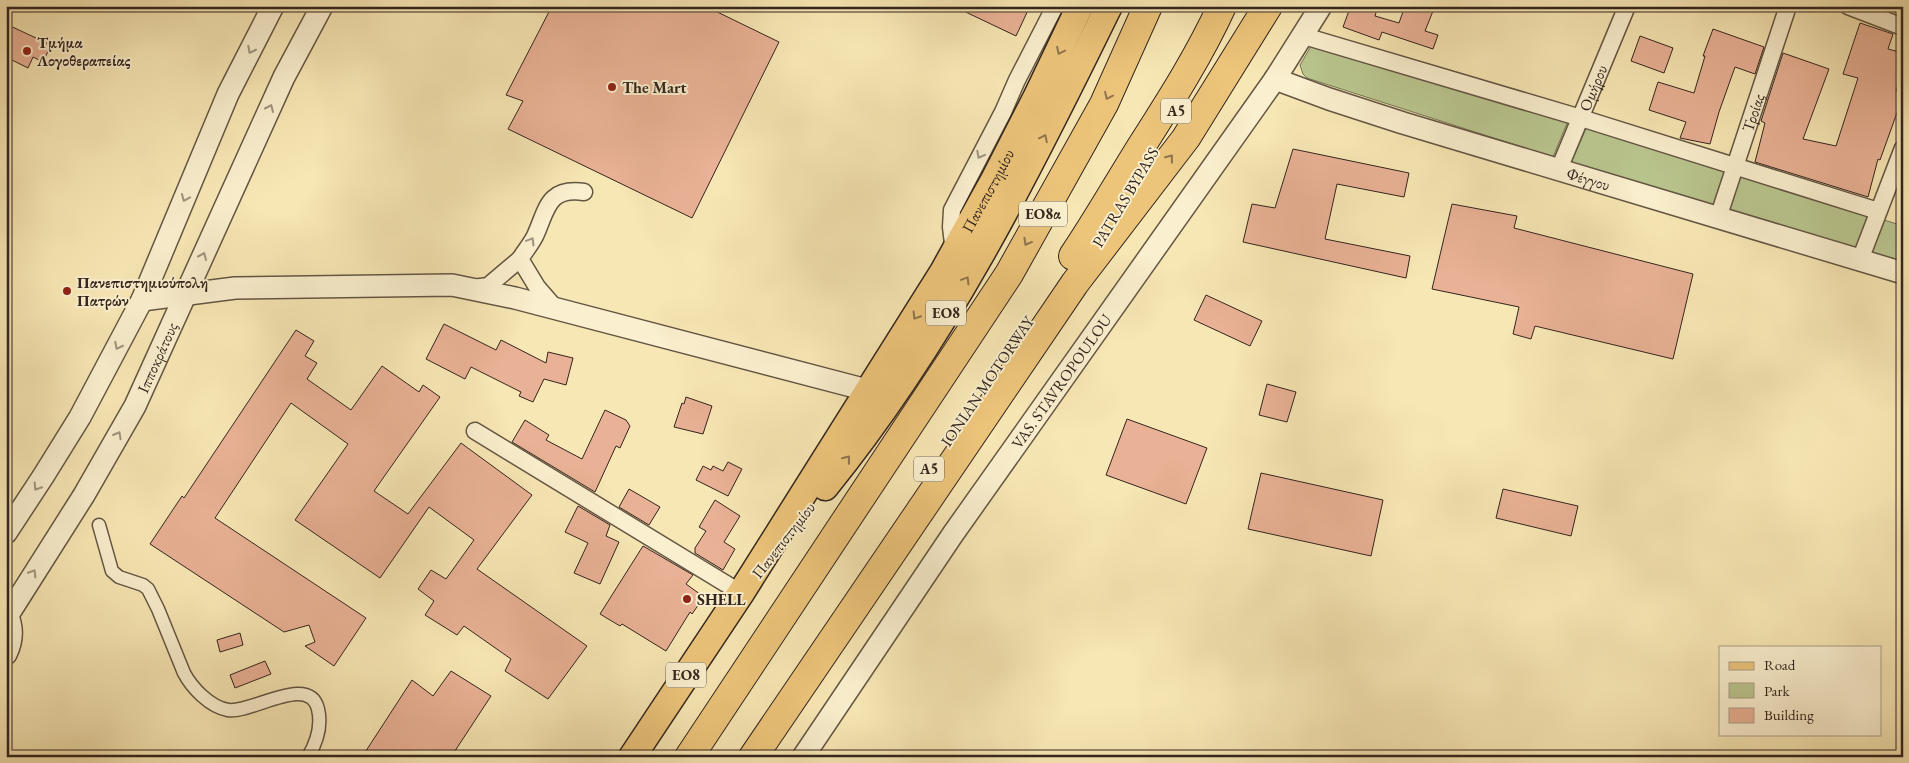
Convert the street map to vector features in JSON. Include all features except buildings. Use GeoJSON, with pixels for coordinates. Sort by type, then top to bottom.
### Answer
{"type":"FeatureCollection","features":[{"type":"Feature","properties":{"kind":"highway","name":"ΕΟ8α"},"geometry":{"type":"LineString","coordinates":[[1009,274],[1104,104],[1148,6]]}},
{"type":"Feature","properties":{"kind":"highway","name":"PATRAS BYPASS"},"geometry":{"type":"LineString","coordinates":[[1121,180],[1202,46],[1222,6]]}},
{"type":"Feature","properties":{"kind":"highway","name":"PATRAS BYPASS"},"geometry":{"type":"LineString","coordinates":[[1075,283],[1112,212],[1158,142],[1208,57],[1234,6]]}},
{"type":"Feature","properties":{"kind":"highway"},"geometry":{"type":"LineString","coordinates":[[1075,283],[1186,138],[1268,6]]}},
{"type":"Feature","properties":{"kind":"highway","name":"IONIAN MOTORWAY"},"geometry":{"type":"LineString","coordinates":[[735,757],[1095,224],[1121,180]]}},
{"type":"Feature","properties":{"kind":"highway","name":"Α5"},"geometry":{"type":"LineString","coordinates":[[689,757],[1009,274]]}},
{"type":"Feature","properties":{"kind":"highway","name":"IONIAN MOTORWAY"},"geometry":{"type":"LineString","coordinates":[[753,757],[1075,283]]}},
{"type":"Feature","properties":{"kind":"main road","name":"Πανεπιστημίου"},"geometry":{"type":"LineString","coordinates":[[741,593],[845,462],[995,178],[1080,6]]}},
{"type":"Feature","properties":{"kind":"main road","name":"Πανεπιστημίου"},"geometry":{"type":"LineString","coordinates":[[881,394],[956,298],[1032,162],[1109,6]]}},
{"type":"Feature","properties":{"kind":"main road","name":"ΕΟ8"},"geometry":{"type":"LineString","coordinates":[[632,757],[741,593]]}},
{"type":"Feature","properties":{"kind":"street"},"geometry":{"type":"LineString","coordinates":[[7,532],[44,476],[84,409],[142,300],[228,94],[273,6]]}},
{"type":"Feature","properties":{"kind":"street","name":"Ιπποκράτους"},"geometry":{"type":"LineString","coordinates":[[7,613],[84,495],[135,406],[284,77],[322,6]]}},
{"type":"Feature","properties":{"kind":"street"},"geometry":{"type":"LineString","coordinates":[[954,253],[951,227],[952,210],[1055,6]]}},
{"type":"Feature","properties":{"kind":"street","name":"VAS. STAVROPOULOU"},"geometry":{"type":"LineString","coordinates":[[803,757],[948,541],[1275,79],[1304,36],[1321,6]]}},
{"type":"Feature","properties":{"kind":"street","name":"Ομήρου"},"geometry":{"type":"LineString","coordinates":[[1559,170],[1627,6]]}},
{"type":"Feature","properties":{"kind":"street","name":"Τροίας"},"geometry":{"type":"LineString","coordinates":[[1718,218],[1788,6]]}},
{"type":"Feature","properties":{"kind":"street"},"geometry":{"type":"LineString","coordinates":[[1848,6],[1903,27]]}},
{"type":"Feature","properties":{"kind":"street"},"geometry":{"type":"LineString","coordinates":[[1304,36],[1581,118],[1878,211]]}},
{"type":"Feature","properties":{"kind":"street","name":"Φέγγου"},"geometry":{"type":"LineString","coordinates":[[1275,79],[1329,99],[1903,273]]}},
{"type":"Feature","properties":{"kind":"street"},"geometry":{"type":"LineString","coordinates":[[1860,260],[1903,148]]}},
{"type":"Feature","properties":{"kind":"street"},"geometry":{"type":"LineString","coordinates":[[472,288],[488,286],[520,259],[534,237],[548,204],[561,193],[584,192]]}},
{"type":"Feature","properties":{"kind":"street"},"geometry":{"type":"LineString","coordinates":[[520,259],[537,287],[557,310]]}},
{"type":"Feature","properties":{"kind":"street"},"geometry":{"type":"LineString","coordinates":[[142,300],[235,288],[452,285],[472,288],[881,394]]}},
{"type":"Feature","properties":{"kind":"street"},"geometry":{"type":"LineString","coordinates":[[475,431],[741,593]]}},
{"type":"Feature","properties":{"kind":"street"},"geometry":{"type":"LineString","coordinates":[[99,525],[112,571],[119,577],[143,585],[148,589],[184,673],[189,682],[198,690],[219,707],[233,710],[297,693],[308,695],[313,699],[318,710],[319,726],[317,739],[308,757]]}},
{"type":"Feature","properties":{"kind":"street"},"geometry":{"type":"LineString","coordinates":[[6,654],[12,638],[12,626],[7,613]]}},
{"type":"Feature","properties":{"kind":"green space"},"geometry":{"type":"Polygon","coordinates":[[[1313,43],[1568,121],[1553,157],[1307,78],[1303,74],[1300,65],[1313,43]]]}},
{"type":"Feature","properties":{"kind":"green space"},"geometry":{"type":"Polygon","coordinates":[[[1587,126],[1725,172],[1714,208],[1571,163],[1587,126]]]}},
{"type":"Feature","properties":{"kind":"green space"},"geometry":{"type":"Polygon","coordinates":[[[1738,174],[1870,213],[1856,251],[1727,213],[1738,174]]]}},
{"type":"Feature","properties":{"kind":"green space"},"geometry":{"type":"Polygon","coordinates":[[[1884,220],[1903,226],[1903,266],[1870,256],[1884,220]]]}},
{"type":"Feature","properties":{"kind":"place","name":"Τμήμα Λογοθεραπείας"},"geometry":{"type":"Point","coordinates":[27,51]}},
{"type":"Feature","properties":{"kind":"place","name":"The Mart"},"geometry":{"type":"Point","coordinates":[612,87]}},
{"type":"Feature","properties":{"kind":"place","name":"Πανεπιστημιούπολη Πατρών"},"geometry":{"type":"Point","coordinates":[67,291]}},
{"type":"Feature","properties":{"kind":"place","name":"SHELL"},"geometry":{"type":"Point","coordinates":[687,599]}}]}
